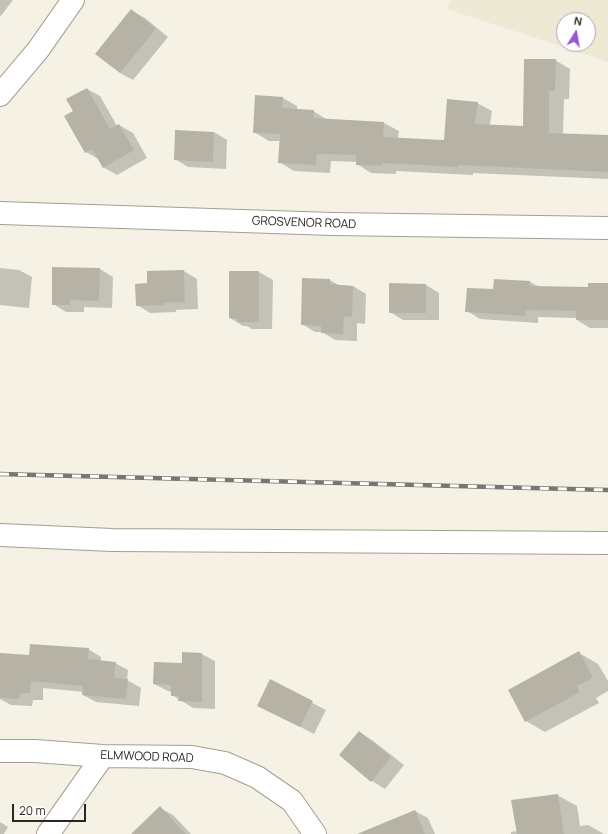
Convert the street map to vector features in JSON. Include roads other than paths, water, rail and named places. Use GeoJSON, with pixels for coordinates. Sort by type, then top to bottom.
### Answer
{"type":"FeatureCollection","features":[{"type":"Feature","properties":{"kind":"street"},"geometry":{"type":"LineString","coordinates":[[0,95],[38,50],[72,0]]}},
{"type":"Feature","properties":{"kind":"street","name":"GROSVENOR ROAD"},"geometry":{"type":"LineString","coordinates":[[0,213],[333,224],[608,228]]}},
{"type":"Feature","properties":{"kind":"street"},"geometry":{"type":"LineString","coordinates":[[0,535],[112,540],[608,543]]}},
{"type":"Feature","properties":{"kind":"street","name":"ELMWOOD ROAD"},"geometry":{"type":"LineString","coordinates":[[0,751],[35,751],[103,756],[192,757],[225,763],[256,778],[292,801],[315,834]]}},
{"type":"Feature","properties":{"kind":"street"},"geometry":{"type":"LineString","coordinates":[[48,834],[103,756]]}},
{"type":"Feature","properties":{"kind":"railway"},"geometry":{"type":"LineString","coordinates":[[0,474],[608,490]]}}]}
